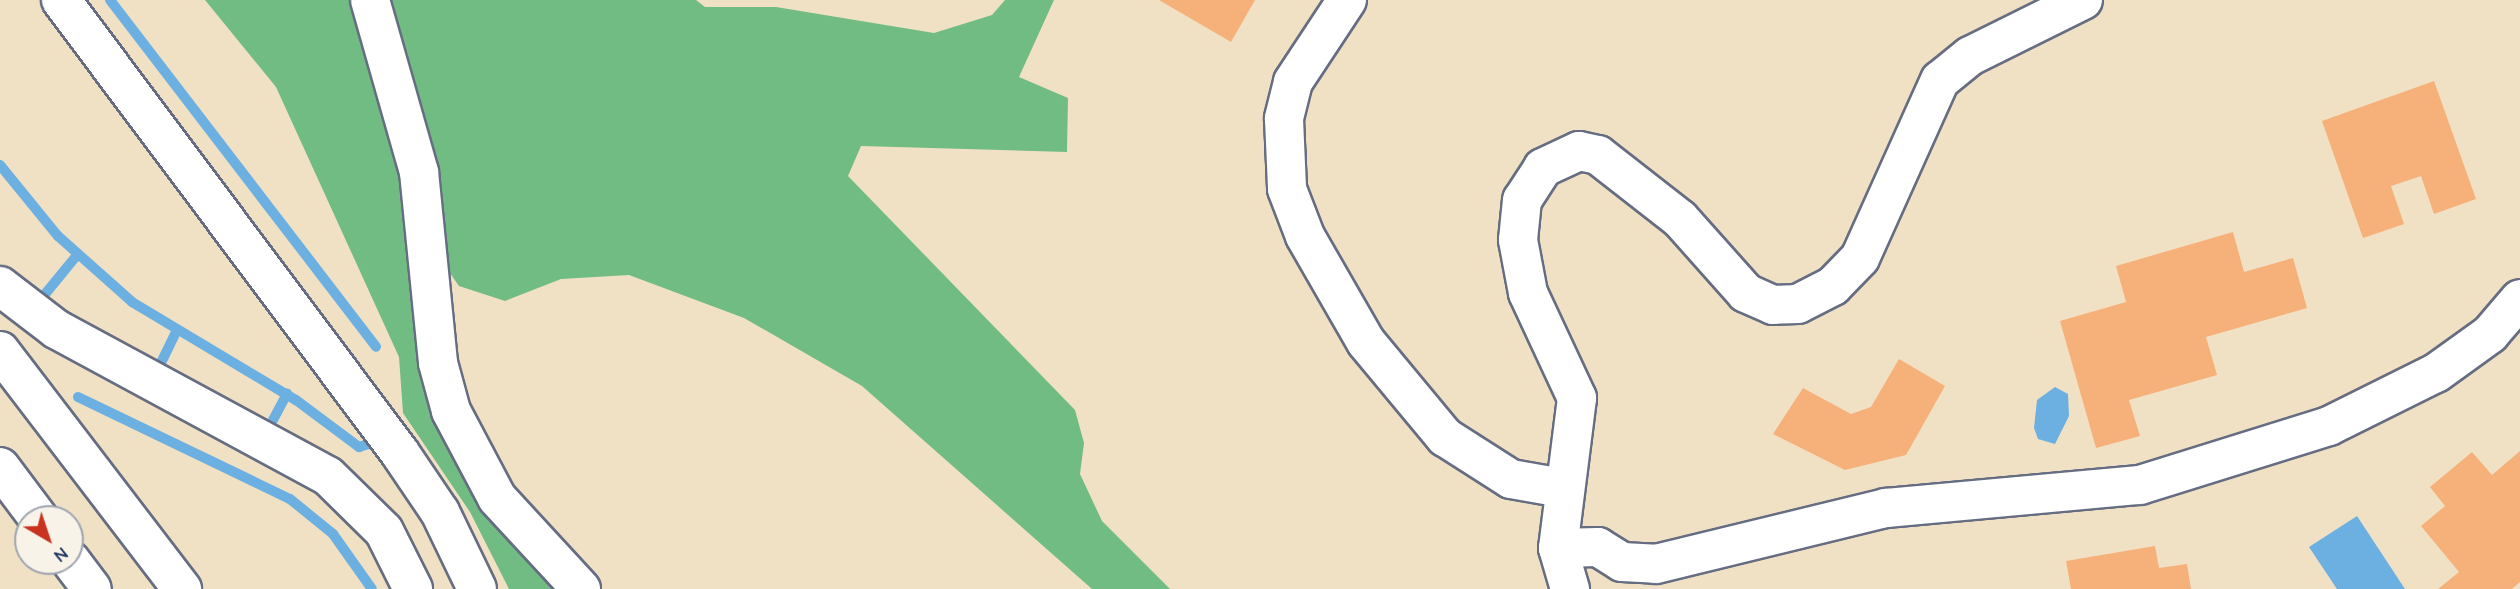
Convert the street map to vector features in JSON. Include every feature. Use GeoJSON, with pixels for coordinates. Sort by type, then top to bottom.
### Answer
{"type":"FeatureCollection","features":[{"type":"Feature","properties":{"kind":"main road"},"geometry":{"type":"LineString","coordinates":[[61,0],[400,453],[440,512],[477,589]]}},
{"type":"Feature","properties":{"kind":"main road"},"geometry":{"type":"LineString","coordinates":[[370,0],[419,172],[438,363],[451,411],[497,498],[581,589]]}},
{"type":"Feature","properties":{"kind":"main road"},"geometry":{"type":"LineString","coordinates":[[1348,0],[1293,82],[1284,119],[1287,189],[1306,236],[1366,342],[1445,437],[1511,479],[1562,488]]}},
{"type":"Feature","properties":{"kind":"main road"},"geometry":{"type":"LineString","coordinates":[[1570,589],[1558,548],[1562,488],[1577,398],[1528,293],[1518,240],[1522,200],[1543,168],[1579,151],[1598,155],[1668,208],[1746,293],[1773,305],[1798,304],[1833,286],[1860,258],[1927,100],[1946,74],[2082,0]]}},
{"type":"Feature","properties":{"kind":"main road"},"geometry":{"type":"LineString","coordinates":[[0,286],[56,328],[328,476],[384,531],[413,589]]}},
{"type":"Feature","properties":{"kind":"main road"},"geometry":{"type":"LineString","coordinates":[[1558,548],[1598,547],[1622,562],[1656,564],[1886,508],[2140,485],[2259,452],[2341,420],[2436,373],[2490,334],[2520,299]]}},
{"type":"Feature","properties":{"kind":"main road"},"geometry":{"type":"LineString","coordinates":[[0,351],[182,589]]}},
{"type":"Feature","properties":{"kind":"main road"},"geometry":{"type":"LineString","coordinates":[[0,467],[28,505]]}},
{"type":"Feature","properties":{"kind":"main road"},"geometry":{"type":"LineString","coordinates":[[81,575],[92,589]]}},
{"type":"Feature","properties":{"kind":"green space"},"geometry":{"type":"Polygon","coordinates":[[[205,0],[353,0],[404,146],[415,317],[563,589],[509,589],[470,512],[403,413],[399,357],[276,87],[205,0]]]}},
{"type":"Feature","properties":{"kind":"green space"},"geometry":{"type":"Polygon","coordinates":[[[389,0],[696,0],[705,7],[776,7],[934,33],[992,15],[1005,0],[1054,0],[1019,77],[1068,98],[1067,152],[861,146],[848,176],[1075,410],[1084,443],[1080,474],[1102,521],[1170,589],[1092,589],[862,386],[744,318],[629,275],[561,279],[505,301],[459,286],[443,263],[389,0]]]}},
{"type":"Feature","properties":{"kind":"water"},"geometry":{"type":"Polygon","coordinates":[[[2055,387],[2068,394],[2069,416],[2055,444],[2038,439],[2034,428],[2037,400],[2055,387]]]}},
{"type":"Feature","properties":{"kind":"water"},"geometry":{"type":"Polygon","coordinates":[[[2357,516],[2405,589],[2337,589],[2309,547],[2357,516]]]}},
{"type":"Feature","properties":{"kind":"building"},"geometry":{"type":"Polygon","coordinates":[[[1159,0],[1255,0],[1231,42],[1159,0]]]}},
{"type":"Feature","properties":{"kind":"building"},"geometry":{"type":"Polygon","coordinates":[[[2434,81],[2476,199],[2434,214],[2421,176],[2391,186],[2404,224],[2363,238],[2322,121],[2434,81]]]}},
{"type":"Feature","properties":{"kind":"building"},"geometry":{"type":"Polygon","coordinates":[[[2233,232],[2244,272],[2293,258],[2307,308],[2206,337],[2217,375],[2129,400],[2140,436],[2096,448],[2060,321],[2126,302],[2116,266],[2233,232]]]}},
{"type":"Feature","properties":{"kind":"building"},"geometry":{"type":"Polygon","coordinates":[[[1899,359],[1945,386],[1906,455],[1845,470],[1773,434],[1803,388],[1851,414],[1871,407],[1899,359]]]}},
{"type":"Feature","properties":{"kind":"building"},"geometry":{"type":"Polygon","coordinates":[[[2520,451],[2520,582],[2512,589],[2438,589],[2459,572],[2421,526],[2445,506],[2430,487],[2472,452],[2492,475],[2520,451]]]}},
{"type":"Feature","properties":{"kind":"building"},"geometry":{"type":"Polygon","coordinates":[[[2155,546],[2159,568],[2187,564],[2191,589],[2071,589],[2066,561],[2155,546]]]}},
{"type":"Feature","properties":{"kind":"waterway"},"geometry":{"type":"LineString","coordinates":[[110,0],[376,347]]}},
{"type":"Feature","properties":{"kind":"waterway"},"geometry":{"type":"LineString","coordinates":[[0,165],[58,236],[132,302],[296,400],[359,447],[369,444]]}},
{"type":"Feature","properties":{"kind":"waterway"},"geometry":{"type":"LineString","coordinates":[[41,299],[78,254]]}},
{"type":"Feature","properties":{"kind":"waterway"},"geometry":{"type":"LineString","coordinates":[[159,367],[177,330]]}},
{"type":"Feature","properties":{"kind":"waterway"},"geometry":{"type":"LineString","coordinates":[[273,420],[287,394]]}},
{"type":"Feature","properties":{"kind":"waterway"},"geometry":{"type":"LineString","coordinates":[[78,397],[290,499],[333,534],[372,589]]}}]}
